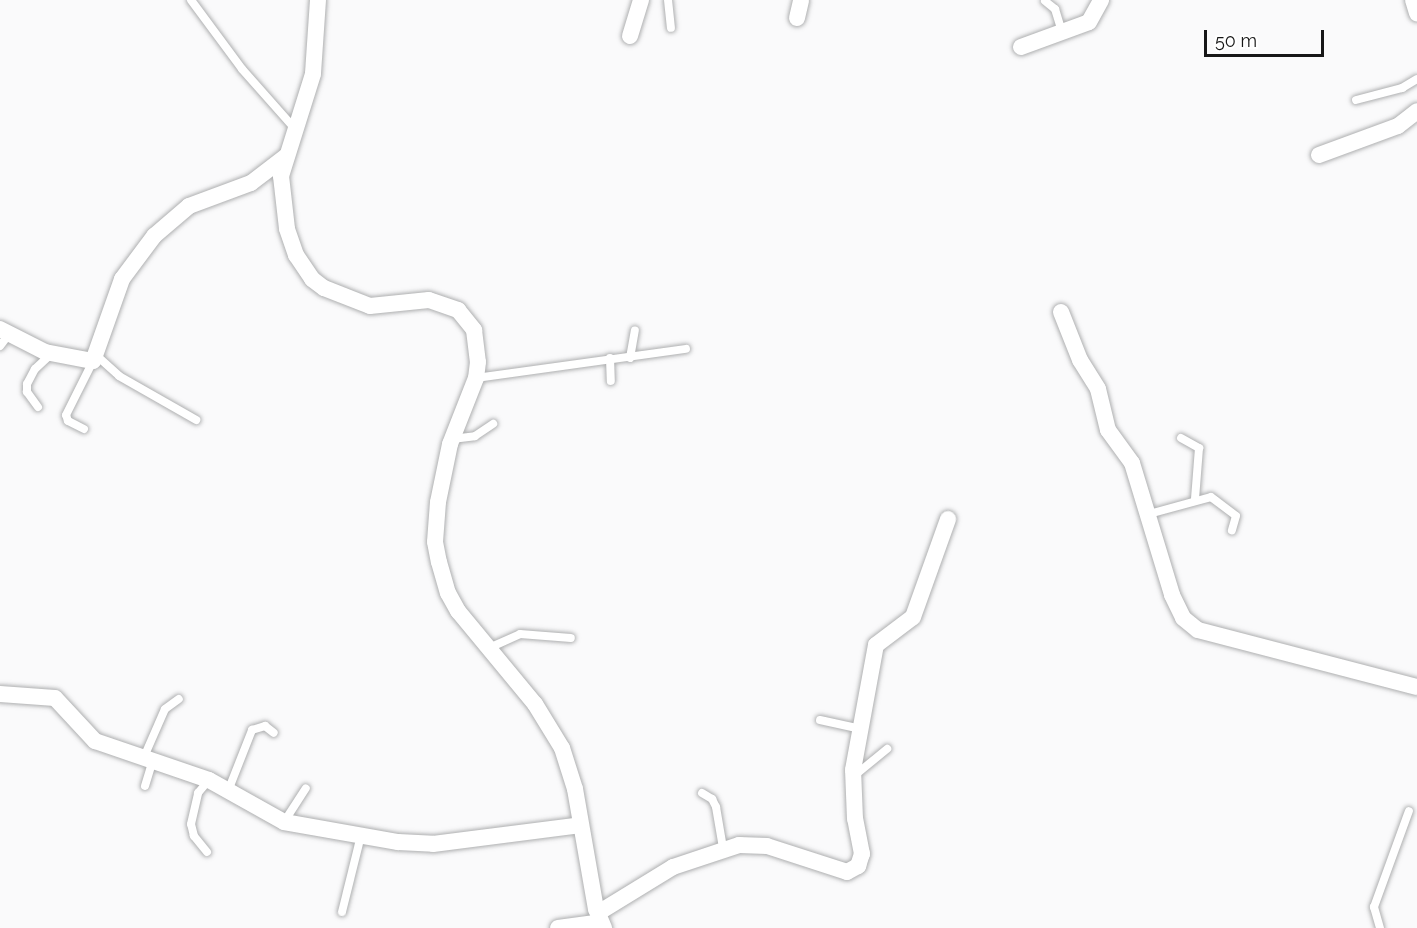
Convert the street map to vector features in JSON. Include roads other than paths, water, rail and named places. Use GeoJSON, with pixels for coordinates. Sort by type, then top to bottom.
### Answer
{"type":"FeatureCollection","features":[{"type":"Feature","properties":{"kind":"street"},"geometry":{"type":"LineString","coordinates":[[318,0],[313,74],[285,158],[280,189],[287,229],[296,255],[312,279],[351,300],[370,306],[416,299],[451,307],[474,330],[478,346],[476,378],[452,439],[438,502],[435,542],[448,593],[554,732],[569,765],[601,921]]}},
{"type":"Feature","properties":{"kind":"street"},"geometry":{"type":"LineString","coordinates":[[630,36],[641,0]]}},
{"type":"Feature","properties":{"kind":"street"},"geometry":{"type":"LineString","coordinates":[[797,18],[801,0]]}},
{"type":"Feature","properties":{"kind":"street"},"geometry":{"type":"LineString","coordinates":[[1021,46],[1089,22],[1101,0]]}},
{"type":"Feature","properties":{"kind":"street"},"geometry":{"type":"LineString","coordinates":[[1413,0],[1417,13]]}},
{"type":"Feature","properties":{"kind":"street"},"geometry":{"type":"LineString","coordinates":[[1319,155],[1398,126],[1417,111]]}},
{"type":"Feature","properties":{"kind":"street"},"geometry":{"type":"LineString","coordinates":[[3,336],[51,353],[95,358],[115,294],[154,237],[189,206],[251,183],[285,158]]}},
{"type":"Feature","properties":{"kind":"street"},"geometry":{"type":"LineString","coordinates":[[1061,312],[1080,360],[1098,389],[1108,430],[1132,463],[1172,595],[1188,624],[1417,687]]}},
{"type":"Feature","properties":{"kind":"street"},"geometry":{"type":"LineString","coordinates":[[558,928],[601,921],[673,867],[723,848],[755,844],[854,871],[862,854],[854,776],[876,645],[913,617],[948,519]]}},
{"type":"Feature","properties":{"kind":"street"},"geometry":{"type":"LineString","coordinates":[[0,694],[55,698],[95,741],[209,780],[284,822],[433,844],[581,825]]}},
{"type":"Feature","properties":{"kind":"lane"},"geometry":{"type":"LineString","coordinates":[[191,0],[242,69],[295,129]]}},
{"type":"Feature","properties":{"kind":"lane"},"geometry":{"type":"LineString","coordinates":[[668,0],[671,28]]}},
{"type":"Feature","properties":{"kind":"lane"},"geometry":{"type":"LineString","coordinates":[[1045,1],[1055,9],[1062,32]]}},
{"type":"Feature","properties":{"kind":"lane"},"geometry":{"type":"LineString","coordinates":[[1356,100],[1402,88],[1417,79]]}},
{"type":"Feature","properties":{"kind":"lane"},"geometry":{"type":"LineString","coordinates":[[630,358],[635,330]]}},
{"type":"Feature","properties":{"kind":"lane"},"geometry":{"type":"LineString","coordinates":[[476,378],[687,349]]}},
{"type":"Feature","properties":{"kind":"lane"},"geometry":{"type":"LineString","coordinates":[[38,407],[27,392],[27,384],[35,369],[51,353]]}},
{"type":"Feature","properties":{"kind":"lane"},"geometry":{"type":"LineString","coordinates":[[84,429],[68,420],[66,415],[95,358],[119,376],[196,420]]}},
{"type":"Feature","properties":{"kind":"lane"},"geometry":{"type":"LineString","coordinates":[[610,358],[611,381]]}},
{"type":"Feature","properties":{"kind":"lane"},"geometry":{"type":"LineString","coordinates":[[452,439],[475,436],[493,424]]}},
{"type":"Feature","properties":{"kind":"lane"},"geometry":{"type":"LineString","coordinates":[[1181,438],[1199,448],[1195,499]]}},
{"type":"Feature","properties":{"kind":"lane"},"geometry":{"type":"LineString","coordinates":[[1149,514],[1195,499],[1211,497],[1236,516],[1232,530]]}},
{"type":"Feature","properties":{"kind":"lane"},"geometry":{"type":"LineString","coordinates":[[489,648],[520,634],[571,638]]}},
{"type":"Feature","properties":{"kind":"lane"},"geometry":{"type":"LineString","coordinates":[[145,786],[149,758],[165,709],[178,699]]}},
{"type":"Feature","properties":{"kind":"lane"},"geometry":{"type":"LineString","coordinates":[[820,720],[862,729]]}},
{"type":"Feature","properties":{"kind":"lane"},"geometry":{"type":"LineString","coordinates":[[228,790],[252,730],[265,726],[274,733]]}},
{"type":"Feature","properties":{"kind":"lane"},"geometry":{"type":"LineString","coordinates":[[854,776],[887,749]]}},
{"type":"Feature","properties":{"kind":"lane"},"geometry":{"type":"LineString","coordinates":[[207,852],[194,836],[191,824],[198,793],[209,780]]}},
{"type":"Feature","properties":{"kind":"lane"},"geometry":{"type":"LineString","coordinates":[[284,822],[306,788]]}},
{"type":"Feature","properties":{"kind":"lane"},"geometry":{"type":"LineString","coordinates":[[702,793],[712,799],[716,807],[723,848]]}},
{"type":"Feature","properties":{"kind":"lane"},"geometry":{"type":"LineString","coordinates":[[1380,928],[1374,907],[1409,811]]}},
{"type":"Feature","properties":{"kind":"lane"},"geometry":{"type":"LineString","coordinates":[[342,912],[361,835]]}}]}
